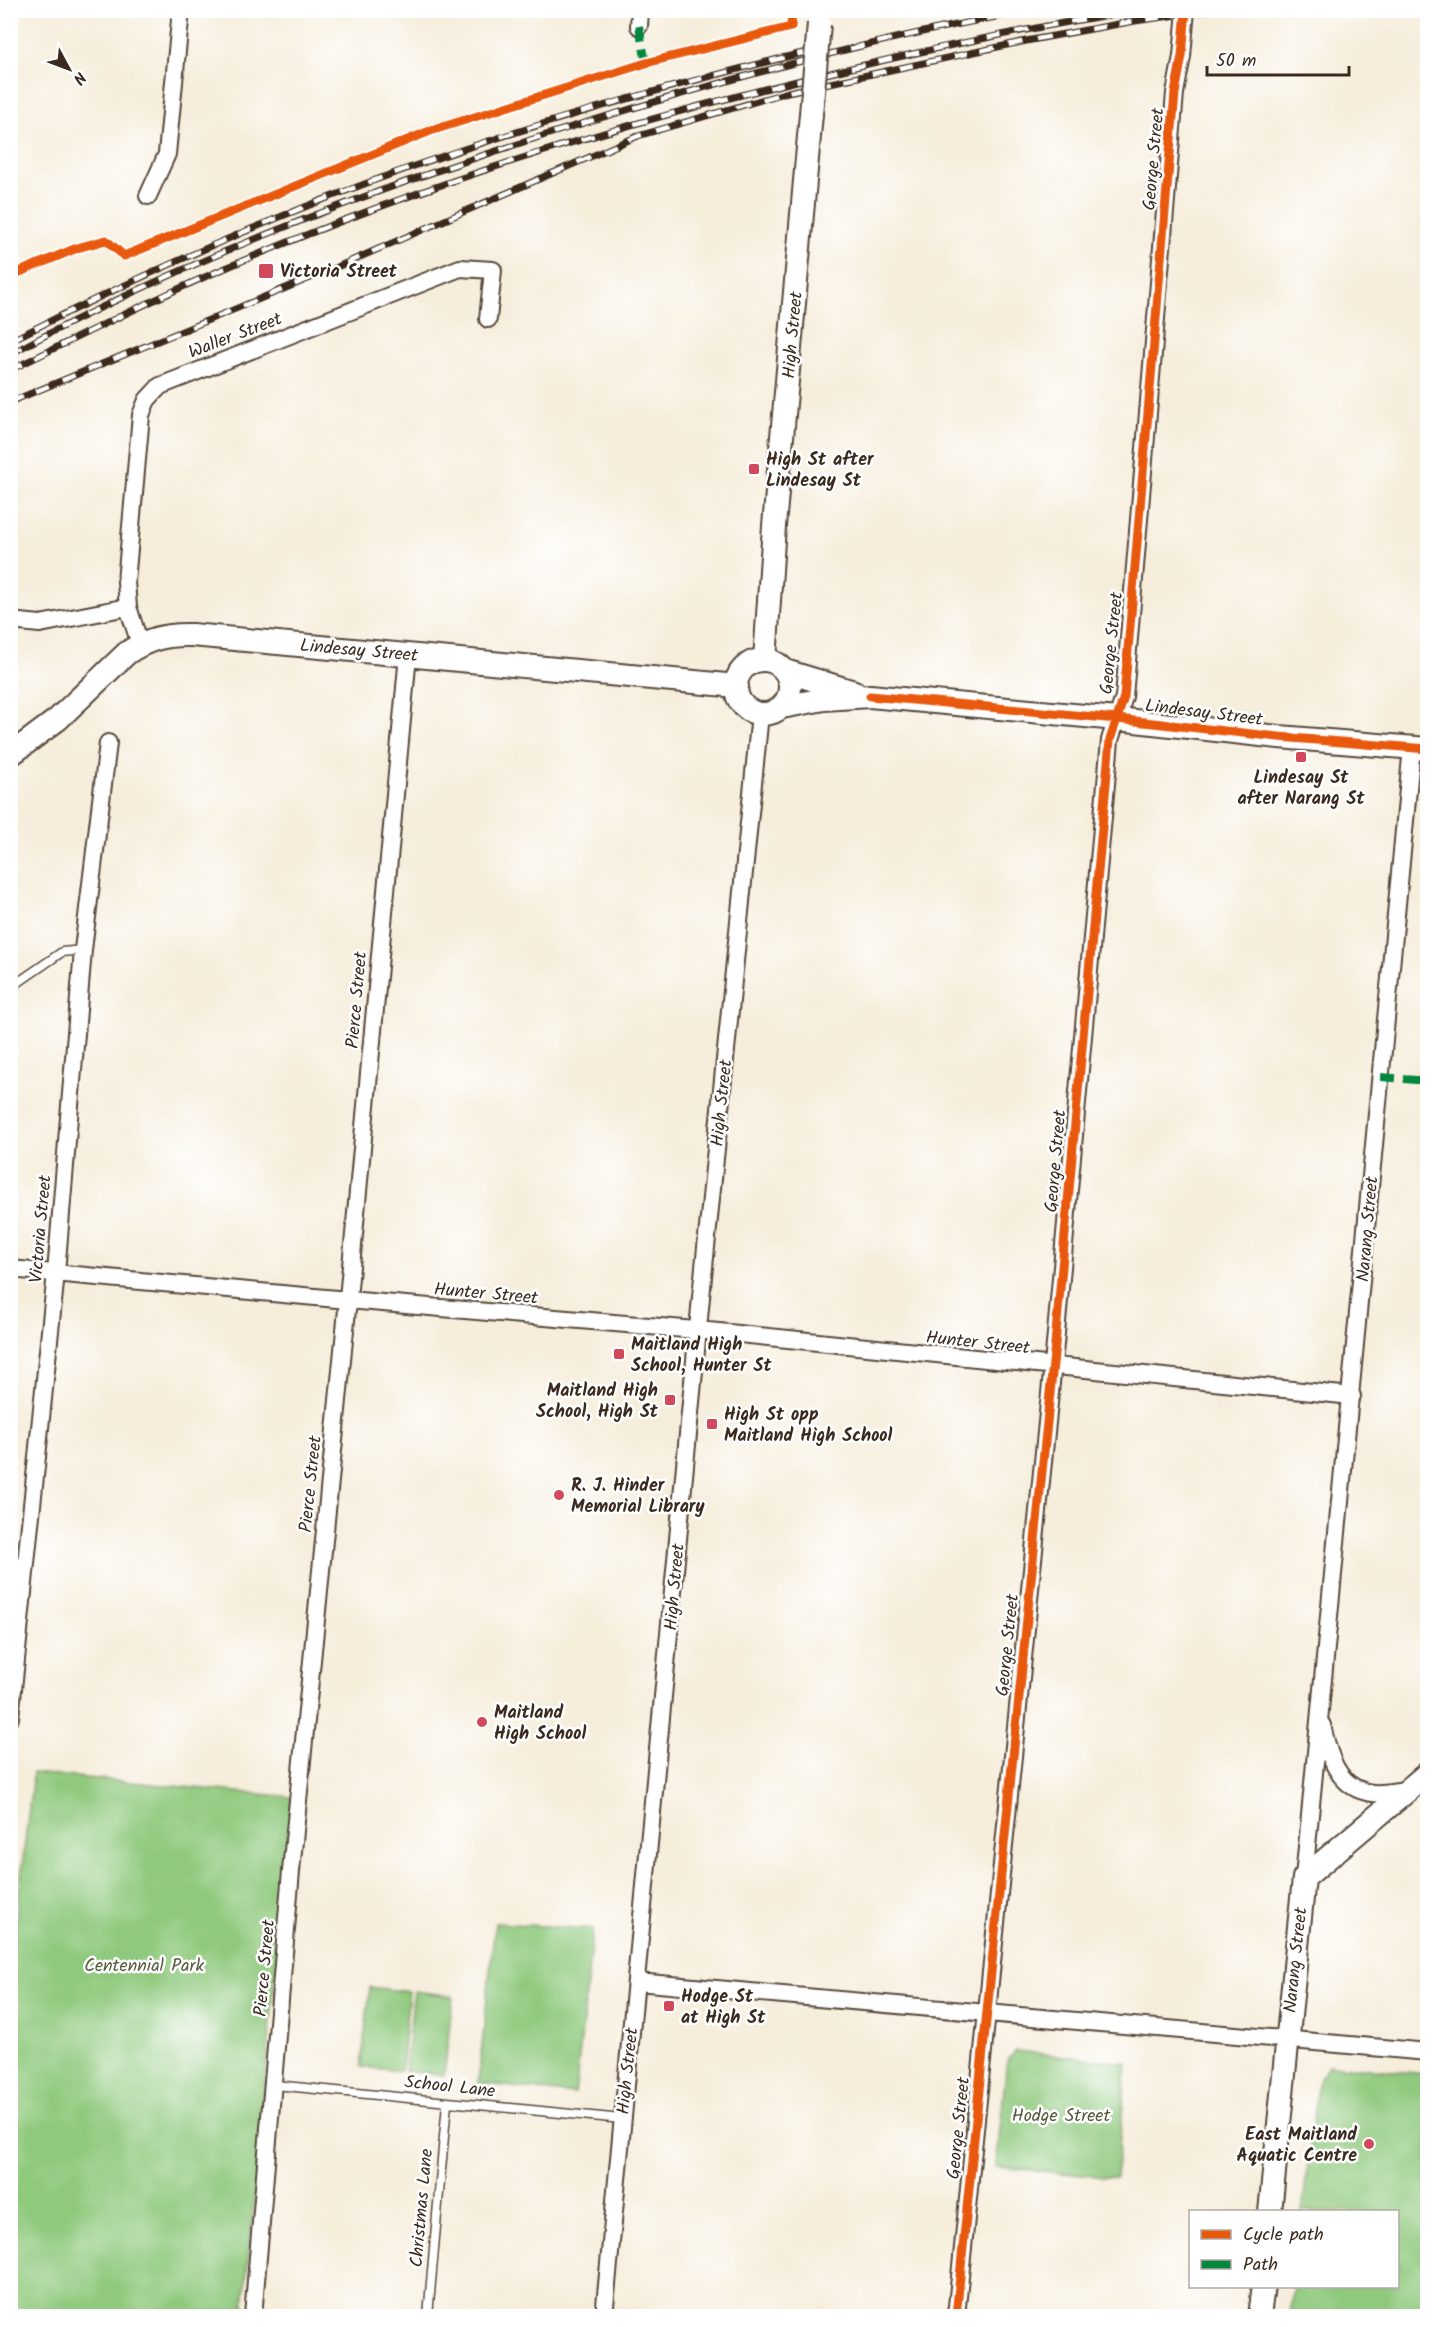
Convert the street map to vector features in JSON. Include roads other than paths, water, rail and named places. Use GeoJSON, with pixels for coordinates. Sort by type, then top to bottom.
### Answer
{"type":"FeatureCollection","features":[{"type":"Feature","properties":{"kind":"main road","name":"High Street"},"geometry":{"type":"LineString","coordinates":[[775,665],[774,526],[820,17]]}},
{"type":"Feature","properties":{"kind":"main road","name":"Lindesay Street"},"geometry":{"type":"LineString","coordinates":[[140,644],[168,635],[192,635],[737,686]]}},
{"type":"Feature","properties":{"kind":"main road"},"geometry":{"type":"LineString","coordinates":[[10,755],[58,718],[127,653],[140,644]]}},
{"type":"Feature","properties":{"kind":"main road"},"geometry":{"type":"LineString","coordinates":[[753,662],[775,665],[790,689],[782,706],[770,713],[760,714],[743,705],[737,693],[737,686],[743,669],[753,662]]}},
{"type":"Feature","properties":{"kind":"main road","name":"Lindesay Street"},"geometry":{"type":"LineString","coordinates":[[775,665],[870,696]]}},
{"type":"Feature","properties":{"kind":"main road","name":"Lindesay Street"},"geometry":{"type":"LineString","coordinates":[[782,706],[824,699],[870,696],[1279,737],[1420,748]]}},
{"type":"Feature","properties":{"kind":"main road"},"geometry":{"type":"LineString","coordinates":[[1304,1878],[1428,1773]]}},
{"type":"Feature","properties":{"kind":"main road","name":"Narang Street"},"geometry":{"type":"LineString","coordinates":[[1270,2210],[1304,1878]]}},
{"type":"Feature","properties":{"kind":"main road"},"geometry":{"type":"LineString","coordinates":[[1259,2316],[1263,2288]]}},
{"type":"Feature","properties":{"kind":"street"},"geometry":{"type":"LineString","coordinates":[[148,196],[167,154],[181,10]]}},
{"type":"Feature","properties":{"kind":"street","name":"George Street"},"geometry":{"type":"LineString","coordinates":[[956,2316],[1052,1366],[1110,740],[1124,697],[1175,93],[1182,56],[1186,10]]}},
{"type":"Feature","properties":{"kind":"street","name":"Waller Street"},"geometry":{"type":"LineString","coordinates":[[128,607],[126,582],[141,415],[147,400],[160,386],[460,268],[493,270],[488,319]]}},
{"type":"Feature","properties":{"kind":"street"},"geometry":{"type":"LineString","coordinates":[[10,621],[40,624],[128,607],[140,644]]}},
{"type":"Feature","properties":{"kind":"street","name":"Pierce Street"},"geometry":{"type":"LineString","coordinates":[[253,2316],[291,1871],[348,1300],[408,655]]}},
{"type":"Feature","properties":{"kind":"street","name":"High Street"},"geometry":{"type":"LineString","coordinates":[[604,2316],[698,1330],[760,714]]}},
{"type":"Feature","properties":{"kind":"street","name":"Victoria Street"},"geometry":{"type":"LineString","coordinates":[[10,1718],[56,1273],[83,950],[108,742]]}},
{"type":"Feature","properties":{"kind":"street","name":"Narang Street"},"geometry":{"type":"LineString","coordinates":[[1304,1878],[1319,1709],[1420,748]]}},
{"type":"Feature","properties":{"kind":"street","name":"Hunter Street"},"geometry":{"type":"LineString","coordinates":[[10,1269],[698,1330],[1352,1396]]}},
{"type":"Feature","properties":{"kind":"street","name":"Narang Street"},"geometry":{"type":"LineString","coordinates":[[1319,1709],[1330,1758],[1343,1778],[1353,1786],[1371,1793],[1406,1790]]}},
{"type":"Feature","properties":{"kind":"street"},"geometry":{"type":"LineString","coordinates":[[637,1982],[1428,2052]]}},
{"type":"Feature","properties":{"kind":"lane"},"geometry":{"type":"LineString","coordinates":[[10,988],[62,952],[83,950]]}},
{"type":"Feature","properties":{"kind":"lane","name":"School Lane"},"geometry":{"type":"LineString","coordinates":[[274,2085],[622,2119]]}},
{"type":"Feature","properties":{"kind":"lane","name":"Christmas Lane"},"geometry":{"type":"LineString","coordinates":[[428,2316],[447,2103]]}},
{"type":"Feature","properties":{"kind":"railway"},"geometry":{"type":"LineString","coordinates":[[10,354],[83,316],[232,249],[308,218],[461,163],[617,113],[773,69],[930,30],[1035,10]]}},
{"type":"Feature","properties":{"kind":"railway"},"geometry":{"type":"LineString","coordinates":[[10,370],[221,270],[297,238],[451,181],[608,132],[767,88],[993,36],[1140,10]]}},
{"type":"Feature","properties":{"kind":"railway"},"geometry":{"type":"LineString","coordinates":[[10,402],[337,267],[638,136],[788,92],[1026,41],[1135,21],[1214,10]]}},
{"type":"Feature","properties":{"kind":"railway"},"geometry":{"type":"LineString","coordinates":[[10,341],[126,284],[205,249],[385,176],[567,116],[691,81],[815,50]]}},
{"type":"Feature","properties":{"kind":"place","name":"Victoria Street"},"geometry":{"type":"Point","coordinates":[266,271]}},
{"type":"Feature","properties":{"kind":"place","name":"High St after Lindesay St"},"geometry":{"type":"Point","coordinates":[754,469]}},
{"type":"Feature","properties":{"kind":"place","name":"Lindesay St after Narang St"},"geometry":{"type":"Point","coordinates":[1301,757]}},
{"type":"Feature","properties":{"kind":"place","name":"Maitland High School, Hunter St"},"geometry":{"type":"Point","coordinates":[619,1354]}},
{"type":"Feature","properties":{"kind":"place","name":"Maitland High School, High St"},"geometry":{"type":"Point","coordinates":[670,1400]}},
{"type":"Feature","properties":{"kind":"place","name":"High St opp Maitland High School"},"geometry":{"type":"Point","coordinates":[712,1424]}},
{"type":"Feature","properties":{"kind":"place","name":"R. J. Hinder Memorial Library"},"geometry":{"type":"Point","coordinates":[559,1495]}},
{"type":"Feature","properties":{"kind":"place","name":"Maitland High School"},"geometry":{"type":"Point","coordinates":[482,1722]}},
{"type":"Feature","properties":{"kind":"place","name":"Hodge St at High St"},"geometry":{"type":"Point","coordinates":[669,2006]}},
{"type":"Feature","properties":{"kind":"place","name":"East Maitland Aquatic Centre"},"geometry":{"type":"Point","coordinates":[1369,2144]}},
{"type":"Feature","properties":{"kind":"park label","name":"Centennial Park"},"geometry":{"type":"Point","coordinates":[144,1965]}},
{"type":"Feature","properties":{"kind":"park label","name":"Hodge Street"},"geometry":{"type":"Point","coordinates":[1061,2115]}}]}
